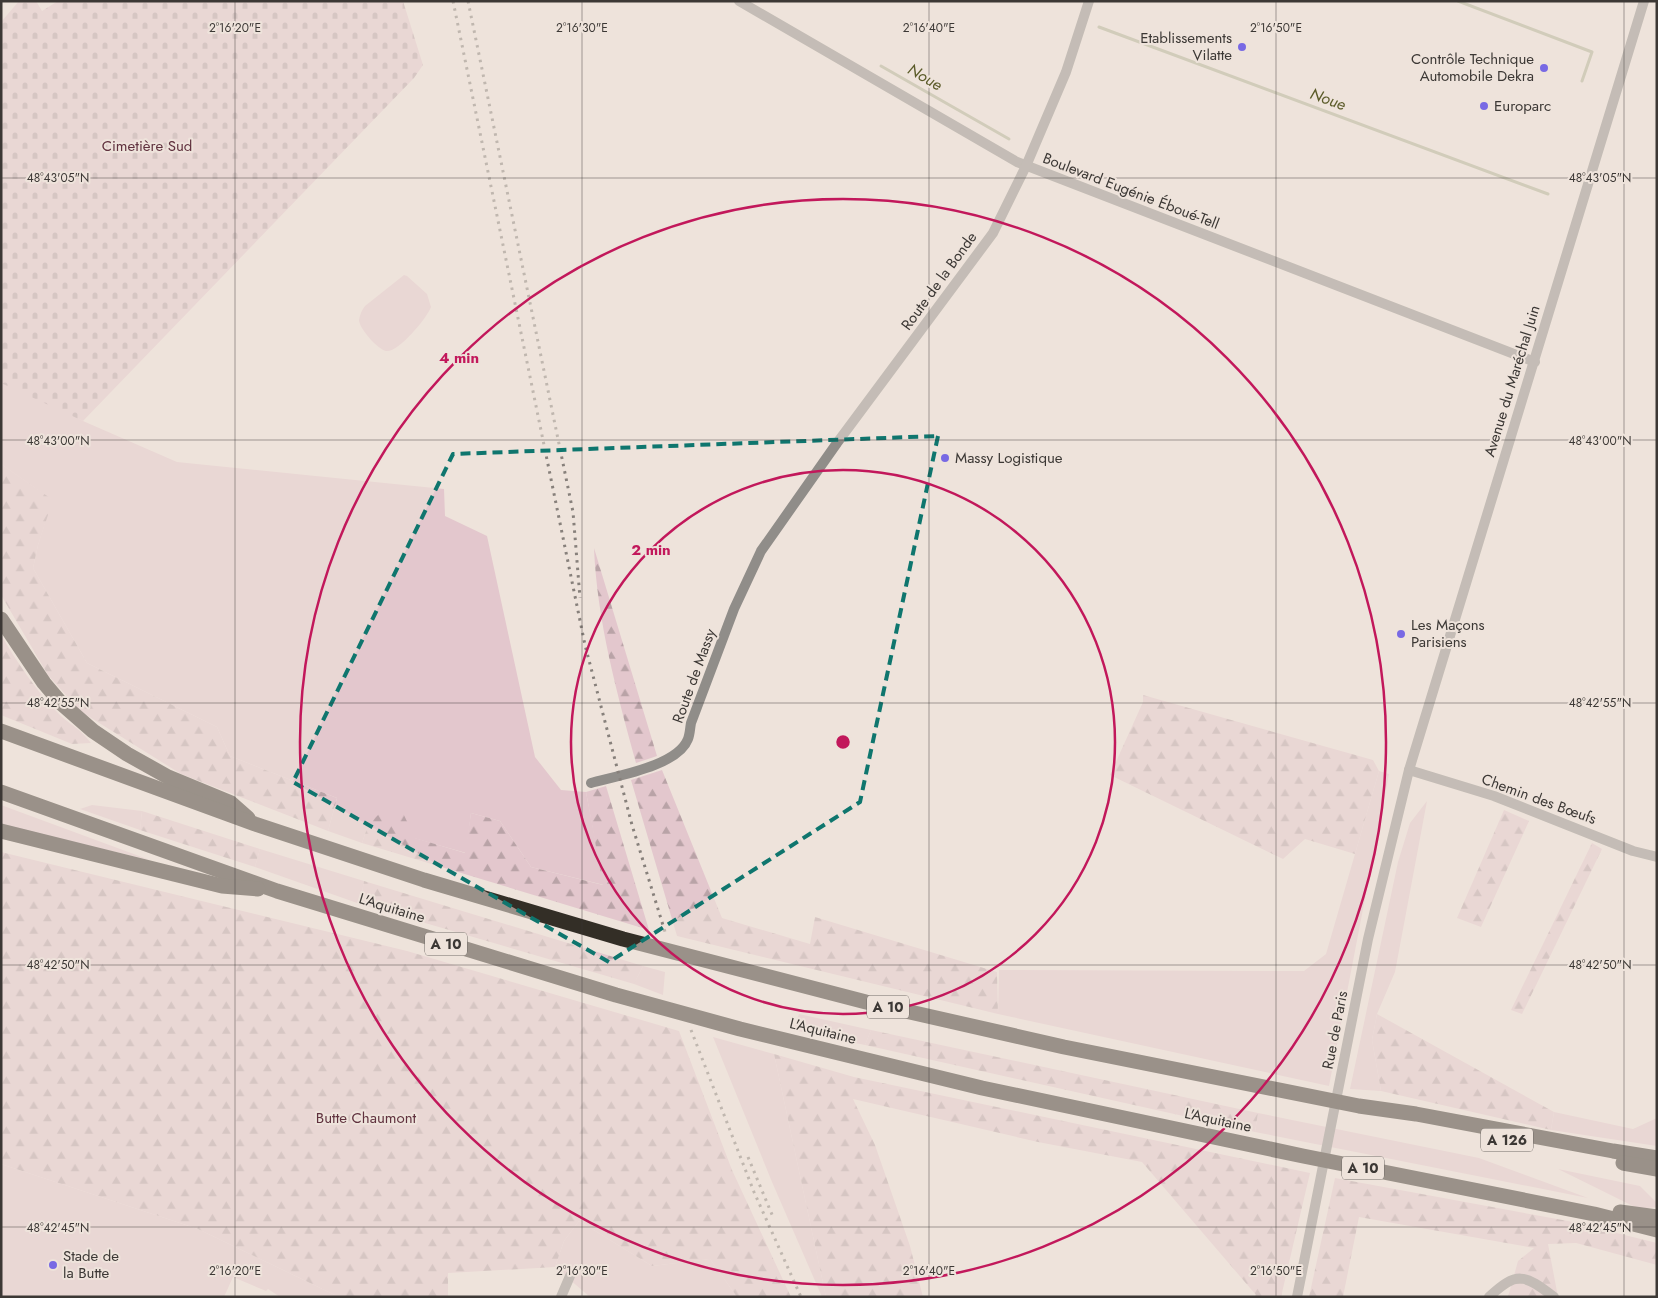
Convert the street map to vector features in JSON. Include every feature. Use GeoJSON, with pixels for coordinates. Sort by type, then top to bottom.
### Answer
{"type":"FeatureCollection","features":[{"type":"Feature","properties":{"kind":"highway"},"geometry":{"type":"LineString","coordinates":[[1,619],[44,683],[60,703],[93,731],[127,754],[168,777],[231,803],[255,824]]}},
{"type":"Feature","properties":{"kind":"highway","name":"A 10"},"geometry":{"type":"LineString","coordinates":[[1,731],[255,824],[500,903],[623,939],[856,1000],[1064,1047],[1359,1106],[1416,1114],[1613,1152],[1657,1158]]}},
{"type":"Feature","properties":{"kind":"highway","name":"L'Aquitaine"},"geometry":{"type":"LineString","coordinates":[[1,792],[277,891],[616,995],[750,1031],[982,1088],[1594,1214],[1657,1230]]}},
{"type":"Feature","properties":{"kind":"highway"},"geometry":{"type":"LineString","coordinates":[[1,831],[222,886],[277,891]]}},
{"type":"Feature","properties":{"kind":"highway"},"geometry":{"type":"LineString","coordinates":[[1,840],[40,842]]}},
{"type":"Feature","properties":{"kind":"highway","name":"A 126"},"geometry":{"type":"LineString","coordinates":[[1359,1106],[1390,1118],[1657,1169]]}},
{"type":"Feature","properties":{"kind":"highway"},"geometry":{"type":"LineString","coordinates":[[1594,1214],[1619,1212],[1657,1218]]}},
{"type":"Feature","properties":{"kind":"street","name":"Boulevard Eugénie Éboué-Tell"},"geometry":{"type":"LineString","coordinates":[[739,1],[1000,154],[1026,166],[1535,362]]}},
{"type":"Feature","properties":{"kind":"street","name":"Route de la Bonde"},"geometry":{"type":"LineString","coordinates":[[762,551],[837,443],[993,233],[1026,166],[1066,72],[1089,1]]}},
{"type":"Feature","properties":{"kind":"street","name":"Avenue du Maréchal Juin"},"geometry":{"type":"LineString","coordinates":[[1410,770],[1644,1]]}},
{"type":"Feature","properties":{"kind":"street","name":"Route de Massy"},"geometry":{"type":"LineString","coordinates":[[591,783],[652,766],[677,753],[688,740],[691,723],[731,618],[762,551]]}},
{"type":"Feature","properties":{"kind":"street","name":"Chemin des Bœufs"},"geometry":{"type":"LineString","coordinates":[[1410,770],[1494,796],[1633,851],[1657,857]]}},
{"type":"Feature","properties":{"kind":"street","name":"Rue de Paris"},"geometry":{"type":"LineString","coordinates":[[1297,1297],[1368,939],[1410,770]]}},
{"type":"Feature","properties":{"kind":"street"},"geometry":{"type":"LineString","coordinates":[[561,1297],[570,1276]]}},
{"type":"Feature","properties":{"kind":"street"},"geometry":{"type":"LineString","coordinates":[[1489,1297],[1506,1281],[1518,1278],[1536,1283],[1554,1297]]}},
{"type":"Feature","properties":{"kind":"highlighted area"},"geometry":{"type":"Polygon","coordinates":[[[938,436],[860,802],[609,962],[293,782],[453,454],[938,436]]]}},
{"type":"Feature","properties":{"kind":"green space","name":"Cimetière Sud"},"geometry":{"type":"Polygon","coordinates":[[[19,1],[36,1],[42,11],[58,1],[403,1],[423,65],[414,78],[83,421],[1,383],[1,22],[19,1]]]}},
{"type":"Feature","properties":{"kind":"green space"},"geometry":{"type":"Polygon","coordinates":[[[404,275],[427,294],[431,307],[418,326],[398,347],[386,351],[369,338],[360,324],[359,318],[365,306],[404,275]]]}},
{"type":"Feature","properties":{"kind":"green space"},"geometry":{"type":"Polygon","coordinates":[[[1,379],[83,421],[177,462],[444,489],[445,516],[487,536],[535,757],[561,790],[586,792],[604,885],[531,867],[500,821],[471,813],[466,853],[368,825],[362,843],[328,831],[337,798],[230,756],[217,727],[87,663],[33,568],[52,500],[1,464],[1,379]]]}},
{"type":"Feature","properties":{"kind":"green space"},"geometry":{"type":"Polygon","coordinates":[[[1,464],[53,500],[38,545],[33,568],[87,663],[217,727],[230,756],[337,798],[328,831],[181,774],[80,711],[48,675],[1,595],[1,464]]]}},
{"type":"Feature","properties":{"kind":"green space"},"geometry":{"type":"Polygon","coordinates":[[[594,548],[657,756],[636,763],[609,657],[599,603],[594,548]]]}},
{"type":"Feature","properties":{"kind":"green space"},"geometry":{"type":"Polygon","coordinates":[[[1,635],[43,696],[59,714],[83,733],[91,743],[72,744],[1,715],[1,635]]]}},
{"type":"Feature","properties":{"kind":"green space"},"geometry":{"type":"Polygon","coordinates":[[[1143,695],[1373,760],[1379,771],[1355,854],[1305,839],[1283,859],[1110,775],[1143,702],[1143,695]]]}},
{"type":"Feature","properties":{"kind":"green space"},"geometry":{"type":"Polygon","coordinates":[[[662,770],[722,918],[810,944],[815,917],[997,972],[998,1014],[677,936],[631,780],[662,770]]]}},
{"type":"Feature","properties":{"kind":"green space"},"geometry":{"type":"Polygon","coordinates":[[[1379,771],[1389,774],[1329,1086],[998,1014],[999,970],[1304,971],[1326,954],[1379,771]]]}},
{"type":"Feature","properties":{"kind":"green space"},"geometry":{"type":"Polygon","coordinates":[[[606,786],[649,930],[362,843],[368,825],[382,811],[401,809],[415,838],[465,853],[471,813],[500,821],[531,867],[603,885],[586,792],[606,786]]]}},
{"type":"Feature","properties":{"kind":"green space"},"geometry":{"type":"Polygon","coordinates":[[[1427,801],[1395,972],[1377,1014],[1372,1040],[1381,1091],[1350,1089],[1398,862],[1410,823],[1427,801]]]}},
{"type":"Feature","properties":{"kind":"green space"},"geometry":{"type":"Polygon","coordinates":[[[1,805],[150,860],[1,825],[1,805]]]}},
{"type":"Feature","properties":{"kind":"green space"},"geometry":{"type":"Polygon","coordinates":[[[92,805],[142,811],[140,830],[80,809],[92,805]]]}},
{"type":"Feature","properties":{"kind":"green space"},"geometry":{"type":"Polygon","coordinates":[[[1504,810],[1529,821],[1481,927],[1457,918],[1504,810]]]}},
{"type":"Feature","properties":{"kind":"green space"},"geometry":{"type":"Polygon","coordinates":[[[142,811],[260,849],[255,867],[140,830],[142,811]]]}},
{"type":"Feature","properties":{"kind":"green space"},"geometry":{"type":"Polygon","coordinates":[[[1592,843],[1602,849],[1522,1014],[1511,1010],[1592,843]]]}},
{"type":"Feature","properties":{"kind":"green space"},"geometry":{"type":"Polygon","coordinates":[[[260,849],[364,881],[360,904],[255,867],[260,849]]]}},
{"type":"Feature","properties":{"kind":"green space","name":"Butte Chaumont"},"geometry":{"type":"Polygon","coordinates":[[[1,852],[407,951],[679,1031],[732,1170],[791,1297],[737,1297],[710,1259],[652,1266],[579,1221],[564,1241],[555,1267],[448,1273],[448,1297],[339,1297],[198,1229],[1,1164],[1,852]]]}},
{"type":"Feature","properties":{"kind":"green space"},"geometry":{"type":"Polygon","coordinates":[[[364,881],[643,966],[634,984],[360,904],[364,881]]]}},
{"type":"Feature","properties":{"kind":"green space"},"geometry":{"type":"Polygon","coordinates":[[[643,966],[665,972],[663,995],[634,984],[643,966]]]}},
{"type":"Feature","properties":{"kind":"green space"},"geometry":{"type":"Polygon","coordinates":[[[799,1014],[871,1030],[865,1045],[793,1030],[799,1014]]]}},
{"type":"Feature","properties":{"kind":"green space"},"geometry":{"type":"Polygon","coordinates":[[[1377,1014],[1554,1112],[1551,1130],[1381,1091],[1372,1040],[1377,1014]]]}},
{"type":"Feature","properties":{"kind":"green space"},"geometry":{"type":"Polygon","coordinates":[[[871,1030],[1258,1113],[1255,1132],[865,1045],[871,1030]]]}},
{"type":"Feature","properties":{"kind":"green space"},"geometry":{"type":"Polygon","coordinates":[[[713,1037],[774,1054],[826,1297],[822,1297],[772,1182],[713,1037]]]}},
{"type":"Feature","properties":{"kind":"green space"},"geometry":{"type":"Polygon","coordinates":[[[774,1054],[854,1077],[1310,1173],[1281,1297],[1254,1297],[1256,1295],[1142,1162],[1038,1142],[853,1099],[875,1145],[910,1246],[923,1297],[826,1297],[774,1054]]]}},
{"type":"Feature","properties":{"kind":"green space"},"geometry":{"type":"Polygon","coordinates":[[[1554,1112],[1633,1129],[1657,1118],[1657,1146],[1551,1130],[1554,1112]]]}},
{"type":"Feature","properties":{"kind":"green space"},"geometry":{"type":"Polygon","coordinates":[[[1258,1113],[1479,1158],[1588,1198],[1255,1132],[1258,1113]]]}},
{"type":"Feature","properties":{"kind":"green space"},"geometry":{"type":"Polygon","coordinates":[[[1,1164],[198,1229],[339,1297],[280,1297],[268,1289],[266,1291],[233,1277],[224,1297],[1,1297],[1,1164]]]}},
{"type":"Feature","properties":{"kind":"green space"},"geometry":{"type":"Polygon","coordinates":[[[1558,1169],[1640,1186],[1657,1203],[1657,1207],[1639,1209],[1558,1169]]]}},
{"type":"Feature","properties":{"kind":"green space"},"geometry":{"type":"Polygon","coordinates":[[[1335,1178],[1568,1221],[1657,1243],[1657,1265],[1576,1243],[1548,1244],[1558,1297],[1508,1297],[1518,1261],[1534,1248],[1359,1217],[1343,1297],[1309,1297],[1335,1178]]]}},
{"type":"Feature","properties":{"kind":"green space"},"geometry":{"type":"Polygon","coordinates":[[[579,1221],[652,1266],[710,1259],[737,1297],[590,1297],[555,1267],[564,1241],[579,1221]]]}},
{"type":"Feature","properties":{"kind":"waterway","name":"Noue"},"geometry":{"type":"LineString","coordinates":[[1458,1],[1592,52],[1582,81]]}},
{"type":"Feature","properties":{"kind":"waterway","name":"Noue"},"geometry":{"type":"LineString","coordinates":[[1099,27],[1548,194]]}},
{"type":"Feature","properties":{"kind":"waterway","name":"Noue"},"geometry":{"type":"LineString","coordinates":[[881,66],[1009,139]]}},
{"type":"Feature","properties":{"kind":"railway"},"geometry":{"type":"LineString","coordinates":[[453,1],[585,645],[632,825],[666,935]]}},
{"type":"Feature","properties":{"kind":"railway"},"geometry":{"type":"LineString","coordinates":[[468,1],[573,512],[580,598]]}},
{"type":"Feature","properties":{"kind":"railway"},"geometry":{"type":"LineString","coordinates":[[691,1030],[754,1192],[801,1297]]}},
{"type":"Feature","properties":{"kind":"railway"},"geometry":{"type":"LineString","coordinates":[[748,1157],[773,1217]]}},
{"type":"Feature","properties":{"kind":"place","name":"Etablissements Vilatte"},"geometry":{"type":"Point","coordinates":[1242,47]}},
{"type":"Feature","properties":{"kind":"place","name":"Contrôle Technique Automobile Dekra"},"geometry":{"type":"Point","coordinates":[1544,68]}},
{"type":"Feature","properties":{"kind":"place","name":"Europarc"},"geometry":{"type":"Point","coordinates":[1484,106]}},
{"type":"Feature","properties":{"kind":"place","name":"Massy Logistique"},"geometry":{"type":"Point","coordinates":[945,458]}},
{"type":"Feature","properties":{"kind":"place","name":"Les Maçons Parisiens"},"geometry":{"type":"Point","coordinates":[1401,634]}},
{"type":"Feature","properties":{"kind":"place","name":"Stade de la Butte"},"geometry":{"type":"Point","coordinates":[53,1265]}}]}
